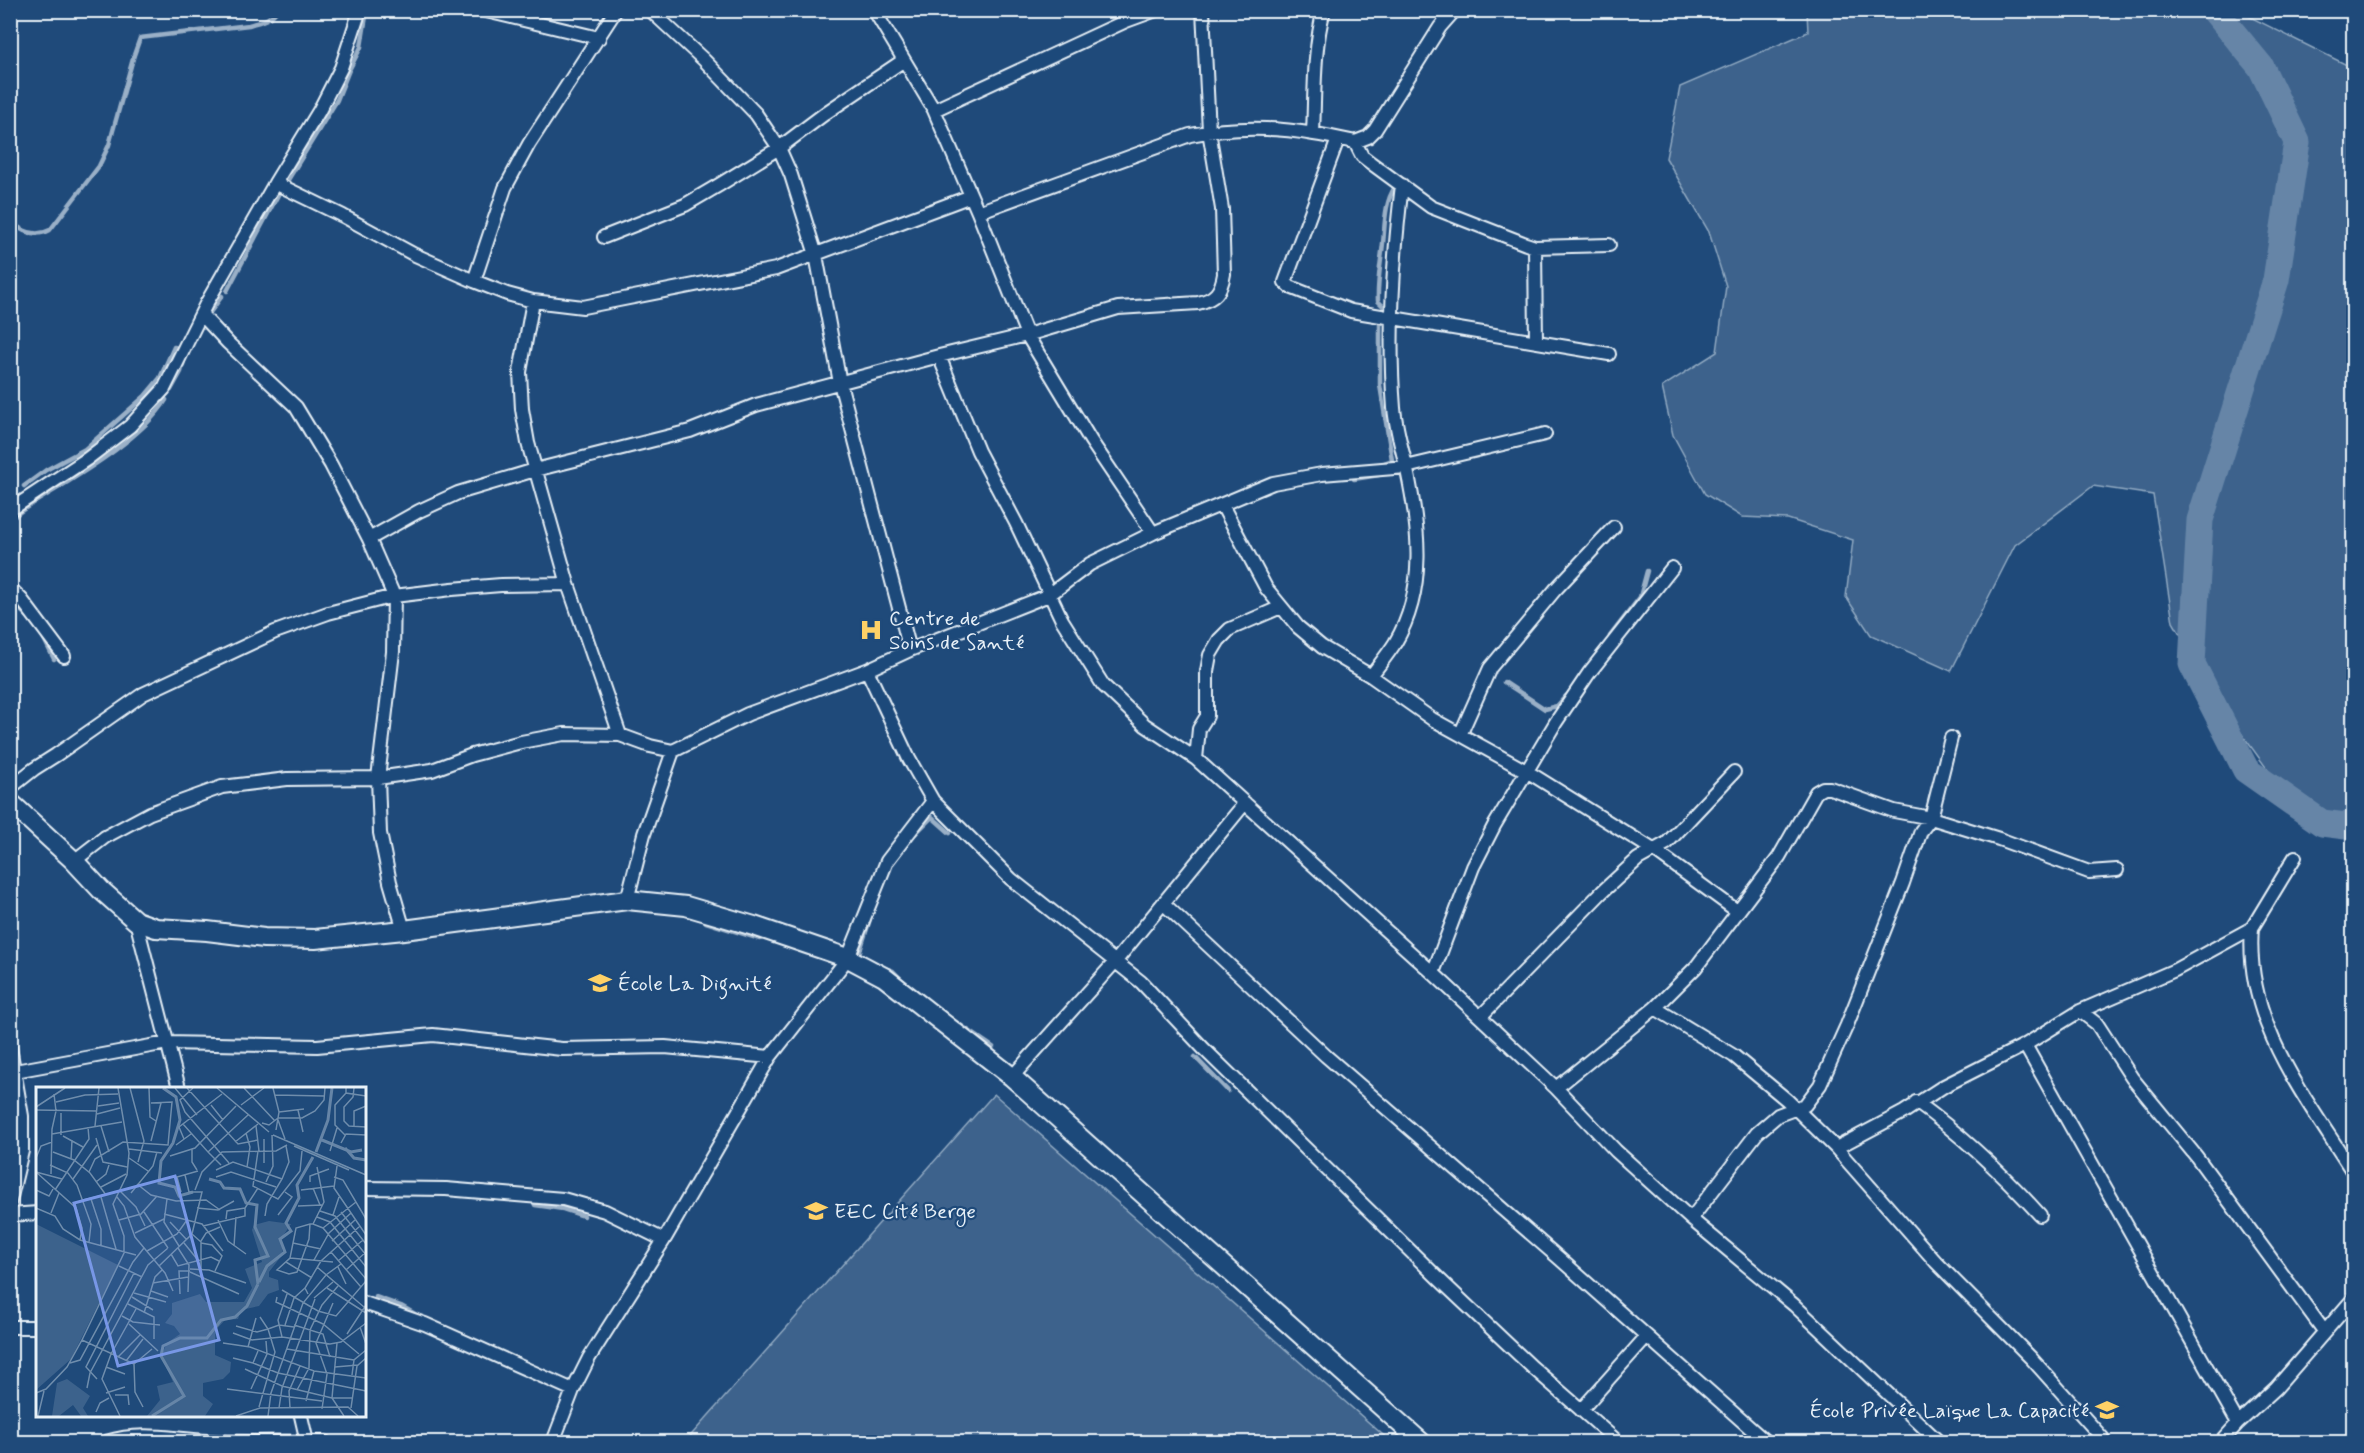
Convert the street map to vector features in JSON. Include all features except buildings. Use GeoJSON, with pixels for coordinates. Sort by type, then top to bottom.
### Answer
{"type":"FeatureCollection","features":[{"type":"Feature","properties":{"kind":"main road"},"geometry":{"type":"LineString","coordinates":[[10,802],[136,921],[156,928],[264,938],[315,939],[404,930],[627,900],[686,906],[848,958],[884,976],[1012,1077],[1421,1443]]}},
{"type":"Feature","properties":{"kind":"street"},"geometry":{"type":"LineString","coordinates":[[10,510],[87,459],[130,426],[164,389],[201,314],[275,183],[320,111],[341,68],[360,10]]}},
{"type":"Feature","properties":{"kind":"street"},"geometry":{"type":"LineString","coordinates":[[482,10],[599,38]]}},
{"type":"Feature","properties":{"kind":"street"},"geometry":{"type":"LineString","coordinates":[[474,281],[506,188],[530,144],[616,10]]}},
{"type":"Feature","properties":{"kind":"street"},"geometry":{"type":"LineString","coordinates":[[650,10],[704,60],[756,114],[779,148],[791,175],[816,255],[840,383],[910,650]]}},
{"type":"Feature","properties":{"kind":"street"},"geometry":{"type":"LineString","coordinates":[[874,10],[934,110],[1027,335],[1091,441],[1153,533]]}},
{"type":"Feature","properties":{"kind":"street"},"geometry":{"type":"LineString","coordinates":[[934,110],[1126,21],[1156,10]]}},
{"type":"Feature","properties":{"kind":"street"},"geometry":{"type":"LineString","coordinates":[[369,539],[418,511],[458,493],[535,470],[690,431],[756,405],[1027,335],[1118,308],[1198,303],[1210,300],[1222,285],[1224,274],[1222,209],[1209,131],[1203,10]]}},
{"type":"Feature","properties":{"kind":"street"},"geometry":{"type":"LineString","coordinates":[[1313,133],[1315,69],[1319,29],[1324,10]]}},
{"type":"Feature","properties":{"kind":"street"},"geometry":{"type":"LineString","coordinates":[[978,212],[1190,135],[1209,131],[1256,129],[1313,133],[1355,142],[1368,136],[1375,129],[1440,27],[1455,10]]}},
{"type":"Feature","properties":{"kind":"street"},"geometry":{"type":"LineString","coordinates":[[604,237],[685,205],[779,148],[827,112],[904,60]]}},
{"type":"Feature","properties":{"kind":"street"},"geometry":{"type":"LineString","coordinates":[[1338,139],[1285,282],[1294,289],[1351,311],[1608,354]]}},
{"type":"Feature","properties":{"kind":"street"},"geometry":{"type":"LineString","coordinates":[[1355,142],[1362,156],[1431,207],[1535,247],[1609,245]]}},
{"type":"Feature","properties":{"kind":"street"},"geometry":{"type":"LineString","coordinates":[[275,183],[413,254],[474,281],[533,301],[584,306],[776,269],[915,215],[971,196]]}},
{"type":"Feature","properties":{"kind":"street"},"geometry":{"type":"LineString","coordinates":[[1371,676],[1396,641],[1406,619],[1418,564],[1418,540],[1394,407],[1387,317],[1402,185]]}},
{"type":"Feature","properties":{"kind":"street"},"geometry":{"type":"LineString","coordinates":[[1535,247],[1536,341]]}},
{"type":"Feature","properties":{"kind":"street"},"geometry":{"type":"LineString","coordinates":[[533,301],[520,372],[522,410],[535,470],[568,584],[620,735]]}},
{"type":"Feature","properties":{"kind":"street"},"geometry":{"type":"LineString","coordinates":[[201,314],[228,344],[296,407],[318,440],[369,539],[394,596],[393,652],[378,778],[380,833],[390,882],[404,930]]}},
{"type":"Feature","properties":{"kind":"street"},"geometry":{"type":"LineString","coordinates":[[939,356],[978,451],[1016,523],[1049,595],[1080,652],[1103,685],[1145,725],[1196,759],[1481,1016],[1556,1088],[1616,1151],[1691,1219],[1794,1305],[1939,1443]]}},
{"type":"Feature","properties":{"kind":"street"},"geometry":{"type":"LineString","coordinates":[[74,861],[105,837],[150,813],[222,787],[287,779],[378,778],[432,770],[472,755],[521,741],[564,734],[620,735],[650,746],[673,751],[748,714],[867,670],[910,650],[1049,595],[1090,564],[1153,533],[1273,483],[1322,474],[1406,467],[1545,434]]}},
{"type":"Feature","properties":{"kind":"street"},"geometry":{"type":"LineString","coordinates":[[1222,505],[1266,588],[1298,627],[1322,646],[1371,676],[1432,719],[1528,772],[1655,851],[1737,911]]}},
{"type":"Feature","properties":{"kind":"street"},"geometry":{"type":"LineString","coordinates":[[1461,734],[1490,668],[1555,590],[1614,527]]}},
{"type":"Feature","properties":{"kind":"street"},"geometry":{"type":"LineString","coordinates":[[1433,973],[1473,867],[1494,826],[1556,722],[1589,673],[1672,568]]}},
{"type":"Feature","properties":{"kind":"street"},"geometry":{"type":"LineString","coordinates":[[10,788],[34,768],[142,694],[275,632],[328,613],[394,596],[501,585],[568,584]]}},
{"type":"Feature","properties":{"kind":"street"},"geometry":{"type":"LineString","coordinates":[[10,588],[64,656]]}},
{"type":"Feature","properties":{"kind":"street"},"geometry":{"type":"LineString","coordinates":[[1196,759],[1199,729],[1207,716],[1207,671],[1210,655],[1219,640],[1230,629],[1281,607]]}},
{"type":"Feature","properties":{"kind":"street"},"geometry":{"type":"LineString","coordinates":[[867,670],[909,759],[933,801],[1011,879],[1141,982],[1204,1049],[1448,1288],[1618,1443]]}},
{"type":"Feature","properties":{"kind":"street"},"geometry":{"type":"LineString","coordinates":[[1691,1219],[1757,1133],[1778,1115],[1796,1109],[1813,1096],[1820,1085],[1903,883],[1921,831],[1931,818],[1951,738]]}},
{"type":"Feature","properties":{"kind":"street"},"geometry":{"type":"LineString","coordinates":[[627,900],[644,834],[673,751]]}},
{"type":"Feature","properties":{"kind":"street"},"geometry":{"type":"LineString","coordinates":[[1481,1016],[1602,892],[1638,859],[1667,843],[1734,772]]}},
{"type":"Feature","properties":{"kind":"street"},"geometry":{"type":"LineString","coordinates":[[1556,1088],[1655,1008],[1696,967],[1763,880],[1779,857],[1816,792],[1823,788],[1830,788],[1894,811],[1931,818],[2089,872],[2117,870]]}},
{"type":"Feature","properties":{"kind":"street"},"geometry":{"type":"LineString","coordinates":[[553,1443],[573,1390],[589,1358],[664,1240],[770,1057],[848,958],[887,861],[903,837],[933,801]]}},
{"type":"Feature","properties":{"kind":"street"},"geometry":{"type":"LineString","coordinates":[[1012,1077],[1115,962],[1245,803]]}},
{"type":"Feature","properties":{"kind":"street"},"geometry":{"type":"LineString","coordinates":[[2295,857],[2252,928],[2250,953],[2253,981],[2270,1032],[2311,1110],[2354,1173]]}},
{"type":"Feature","properties":{"kind":"street"},"geometry":{"type":"LineString","coordinates":[[1164,904],[1326,1056],[1560,1259],[1766,1443]]}},
{"type":"Feature","properties":{"kind":"street"},"geometry":{"type":"LineString","coordinates":[[136,921],[178,1087]]}},
{"type":"Feature","properties":{"kind":"street"},"geometry":{"type":"LineString","coordinates":[[1836,1148],[1904,1112],[1916,1102],[2025,1045],[2080,1011],[2175,969],[2252,928]]}},
{"type":"Feature","properties":{"kind":"street"},"geometry":{"type":"LineString","coordinates":[[1655,1008],[1734,1056],[1796,1109],[1836,1148],[1936,1262],[2031,1358],[2106,1443]]}},
{"type":"Feature","properties":{"kind":"street"},"geometry":{"type":"LineString","coordinates":[[2080,1011],[2097,1024],[2132,1078],[2196,1156],[2324,1331]]}},
{"type":"Feature","properties":{"kind":"street"},"geometry":{"type":"LineString","coordinates":[[15,1071],[167,1043],[317,1046],[433,1035],[562,1049],[665,1047],[770,1057]]}},
{"type":"Feature","properties":{"kind":"street"},"geometry":{"type":"LineString","coordinates":[[2025,1045],[2238,1423]]}},
{"type":"Feature","properties":{"kind":"street"},"geometry":{"type":"LineString","coordinates":[[10,1047],[22,1116],[22,1151],[10,1201]]}},
{"type":"Feature","properties":{"kind":"street"},"geometry":{"type":"LineString","coordinates":[[1916,1102],[1943,1122],[2007,1178],[2040,1215]]}},
{"type":"Feature","properties":{"kind":"street"},"geometry":{"type":"LineString","coordinates":[[366,1188],[446,1189],[563,1199],[605,1211],[664,1240]]}},
{"type":"Feature","properties":{"kind":"street"},"geometry":{"type":"LineString","coordinates":[[10,1215],[36,1213]]}},
{"type":"Feature","properties":{"kind":"street"},"geometry":{"type":"LineString","coordinates":[[2221,1443],[2238,1423],[2276,1388],[2354,1298]]}},
{"type":"Feature","properties":{"kind":"street"},"geometry":{"type":"LineString","coordinates":[[366,1304],[425,1324],[573,1390]]}},
{"type":"Feature","properties":{"kind":"street"},"geometry":{"type":"LineString","coordinates":[[10,1328],[36,1327]]}},
{"type":"Feature","properties":{"kind":"street"},"geometry":{"type":"LineString","coordinates":[[1581,1410],[1646,1337]]}},
{"type":"Feature","properties":{"kind":"street"},"geometry":{"type":"LineString","coordinates":[[301,1417],[307,1442]]}},
{"type":"Feature","properties":{"kind":"street"},"geometry":{"type":"LineString","coordinates":[[106,1443],[126,1436],[152,1435],[208,1441],[325,1443]]}},
{"type":"Feature","properties":{"kind":"shaded area"},"geometry":{"type":"Polygon","coordinates":[[[1807,11],[2241,11],[2353,68],[2353,829],[2291,802],[2226,712],[2173,622],[2153,495],[2093,486],[2015,545],[1951,671],[1871,635],[1846,597],[1853,540],[1788,519],[1742,517],[1705,494],[1673,435],[1662,387],[1717,352],[1726,286],[1709,232],[1666,158],[1680,87],[1808,32],[1807,11]]]}},
{"type":"Feature","properties":{"kind":"shaded area"},"geometry":{"type":"Polygon","coordinates":[[[994,1094],[1391,1442],[685,1442],[994,1094]]]}},
{"type":"Feature","properties":{"kind":"waterway"},"geometry":{"type":"LineString","coordinates":[[10,221],[29,233],[39,234],[50,230],[99,166],[109,145],[140,38],[249,25],[268,18],[277,10]]}},
{"type":"Feature","properties":{"kind":"waterway"},"geometry":{"type":"LineString","coordinates":[[286,183],[337,100],[361,47],[367,10]]}},
{"type":"Feature","properties":{"kind":"waterway"},"geometry":{"type":"LineString","coordinates":[[2214,10],[2261,67],[2297,142],[2276,280],[2200,520],[2192,664],[2246,770],[2322,823],[2354,827]]}},
{"type":"Feature","properties":{"kind":"waterway"},"geometry":{"type":"LineString","coordinates":[[1384,463],[1392,460],[1380,385],[1380,324],[1386,319],[1387,310],[1378,301],[1378,286],[1387,207],[1395,187],[1400,188]]}},
{"type":"Feature","properties":{"kind":"waterway"},"geometry":{"type":"LineString","coordinates":[[227,291],[279,193]]}},
{"type":"Feature","properties":{"kind":"waterway"},"geometry":{"type":"LineString","coordinates":[[206,318],[222,296]]}},
{"type":"Feature","properties":{"kind":"waterway"},"geometry":{"type":"LineString","coordinates":[[24,486],[46,470],[85,449],[145,396],[160,378],[174,347],[178,348]]}},
{"type":"Feature","properties":{"kind":"waterway"},"geometry":{"type":"LineString","coordinates":[[171,390],[181,372],[185,357]]}},
{"type":"Feature","properties":{"kind":"waterway"},"geometry":{"type":"LineString","coordinates":[[10,520],[120,447],[154,416],[166,400]]}},
{"type":"Feature","properties":{"kind":"waterway"},"geometry":{"type":"LineString","coordinates":[[1354,479],[1379,475]]}},
{"type":"Feature","properties":{"kind":"waterway"},"geometry":{"type":"LineString","coordinates":[[1610,636],[1640,597],[1647,571]]}},
{"type":"Feature","properties":{"kind":"waterway"},"geometry":{"type":"LineString","coordinates":[[10,600],[28,617]]}},
{"type":"Feature","properties":{"kind":"waterway"},"geometry":{"type":"LineString","coordinates":[[42,635],[54,659]]}},
{"type":"Feature","properties":{"kind":"waterway"},"geometry":{"type":"LineString","coordinates":[[1504,682],[1545,709],[1557,706],[1566,696]]}},
{"type":"Feature","properties":{"kind":"waterway"},"geometry":{"type":"LineString","coordinates":[[915,834],[932,817],[950,833]]}},
{"type":"Feature","properties":{"kind":"waterway"},"geometry":{"type":"LineString","coordinates":[[858,957],[870,919]]}},
{"type":"Feature","properties":{"kind":"waterway"},"geometry":{"type":"LineString","coordinates":[[706,922],[760,939]]}},
{"type":"Feature","properties":{"kind":"waterway"},"geometry":{"type":"LineString","coordinates":[[887,969],[893,971],[904,982]]}},
{"type":"Feature","properties":{"kind":"waterway"},"geometry":{"type":"LineString","coordinates":[[953,1020],[993,1047]]}},
{"type":"Feature","properties":{"kind":"waterway"},"geometry":{"type":"LineString","coordinates":[[1195,1057],[1228,1091]]}},
{"type":"Feature","properties":{"kind":"waterway"},"geometry":{"type":"LineString","coordinates":[[535,1205],[563,1209],[584,1216]]}},
{"type":"Feature","properties":{"kind":"waterway"},"geometry":{"type":"LineString","coordinates":[[376,1297],[401,1306],[422,1318]]}},
{"type":"Feature","properties":{"kind":"place","name":"Centre de Soins de Santé"},"geometry":{"type":"Point","coordinates":[871,630]}},
{"type":"Feature","properties":{"kind":"place","name":"École La Dignité"},"geometry":{"type":"Point","coordinates":[600,983]}},
{"type":"Feature","properties":{"kind":"place","name":"EEC Cité Berge"},"geometry":{"type":"Point","coordinates":[816,1211]}},
{"type":"Feature","properties":{"kind":"place","name":"École Privée Laïque La Capacité"},"geometry":{"type":"Point","coordinates":[2107,1410]}}]}
